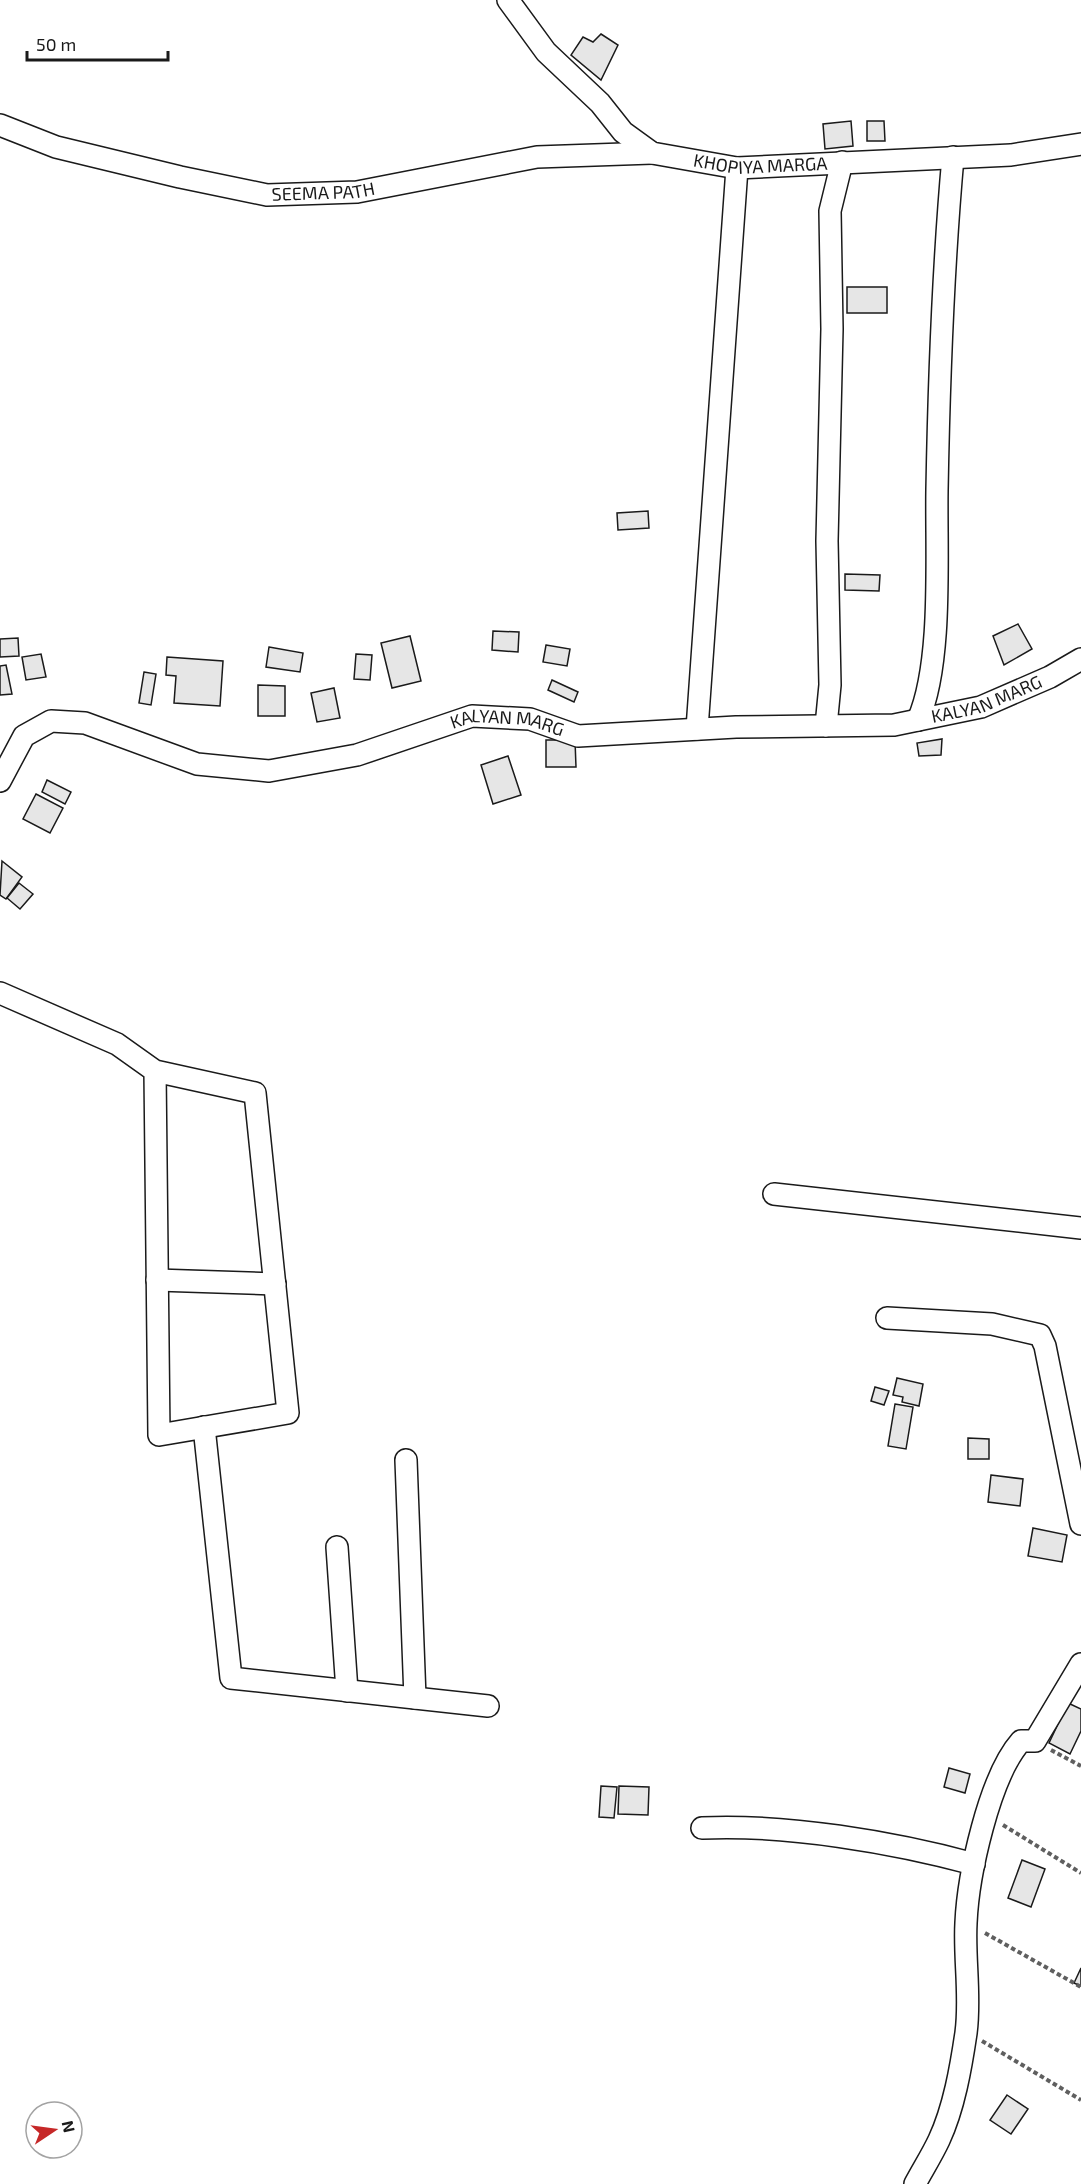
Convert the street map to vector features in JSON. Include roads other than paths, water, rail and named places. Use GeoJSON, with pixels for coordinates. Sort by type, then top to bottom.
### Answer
{"type":"FeatureCollection","features":[{"type":"Feature","properties":{"kind":"street","name":"KHOPIYA MARGA"},"geometry":{"type":"LineString","coordinates":[[508,0],[546,52],[600,104],[623,132],[652,153],[737,168],[1011,155],[1081,144]]}},
{"type":"Feature","properties":{"kind":"street","name":"SEEMA PATH"},"geometry":{"type":"LineString","coordinates":[[0,125],[56,147],[267,195],[357,192],[537,157],[652,153]]}},
{"type":"Feature","properties":{"kind":"street"},"geometry":{"type":"LineString","coordinates":[[918,720],[928,698],[935,621],[940,319],[953,157]]}},
{"type":"Feature","properties":{"kind":"street"},"geometry":{"type":"LineString","coordinates":[[826,726],[830,685],[827,541],[832,329],[830,211],[842,162]]}},
{"type":"Feature","properties":{"kind":"street"},"geometry":{"type":"LineString","coordinates":[[697,729],[737,168]]}},
{"type":"Feature","properties":{"kind":"street","name":"KALYAN MARG"},"geometry":{"type":"LineString","coordinates":[[0,781],[24,736],[51,720],[86,723],[197,764],[269,771],[357,755],[472,716],[530,719],[578,736],[697,729],[894,725],[981,707],[1050,676],[1081,659]]}},
{"type":"Feature","properties":{"kind":"street"},"geometry":{"type":"LineString","coordinates":[[0,993],[117,1044],[155,1071],[255,1092],[288,1413],[159,1435],[155,1071]]}},
{"type":"Feature","properties":{"kind":"street"},"geometry":{"type":"LineString","coordinates":[[774,1194],[1081,1228]]}},
{"type":"Feature","properties":{"kind":"street"},"geometry":{"type":"LineString","coordinates":[[157,1280],[275,1284]]}},
{"type":"Feature","properties":{"kind":"street"},"geometry":{"type":"LineString","coordinates":[[887,1318],[992,1324],[1040,1335],[1045,1346],[1081,1524]]}},
{"type":"Feature","properties":{"kind":"street"},"geometry":{"type":"LineString","coordinates":[[204,1427],[231,1678],[488,1706]]}},
{"type":"Feature","properties":{"kind":"street"},"geometry":{"type":"LineString","coordinates":[[406,1460],[416,1698]]}},
{"type":"Feature","properties":{"kind":"street"},"geometry":{"type":"LineString","coordinates":[[337,1547],[346,1691]]}},
{"type":"Feature","properties":{"kind":"street"},"geometry":{"type":"LineString","coordinates":[[915,2184],[940,2138],[949,2112],[966,2031],[966,1922],[974,1863],[987,1815],[1011,1752],[1021,1742],[1035,1741],[1081,1664]]}},
{"type":"Feature","properties":{"kind":"street"},"geometry":{"type":"LineString","coordinates":[[702,1828],[734,1826],[800,1832],[930,1852],[974,1863]]}}]}
